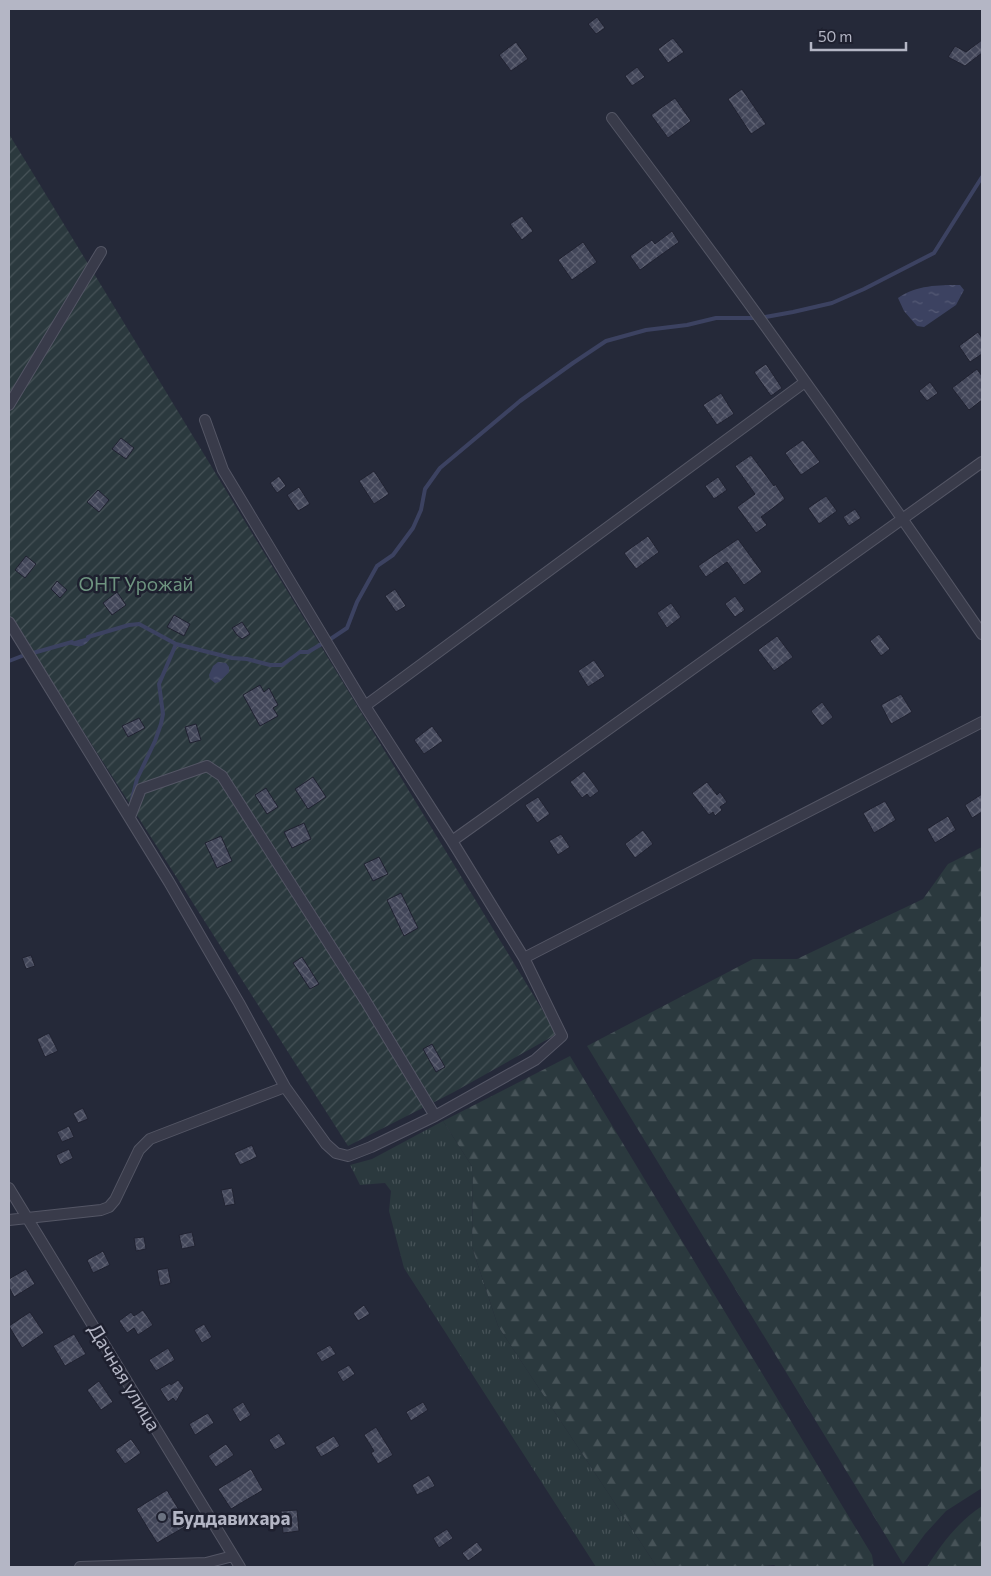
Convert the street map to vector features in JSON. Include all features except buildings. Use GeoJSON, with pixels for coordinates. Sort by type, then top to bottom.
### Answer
{"type":"FeatureCollection","features":[{"type":"Feature","properties":{"kind":"street"},"geometry":{"type":"LineString","coordinates":[[612,118],[702,238],[903,519],[982,634]]}},
{"type":"Feature","properties":{"kind":"street"},"geometry":{"type":"LineString","coordinates":[[9,405],[101,252]]}},
{"type":"Feature","properties":{"kind":"street"},"geometry":{"type":"LineString","coordinates":[[365,706],[805,382]]}},
{"type":"Feature","properties":{"kind":"street"},"geometry":{"type":"LineString","coordinates":[[9,622],[169,882],[285,1087],[326,1144],[336,1154],[348,1156],[435,1116],[535,1060],[562,1036],[524,958],[452,840],[365,706],[223,470],[204,420]]}},
{"type":"Feature","properties":{"kind":"street"},"geometry":{"type":"LineString","coordinates":[[452,840],[982,462]]}},
{"type":"Feature","properties":{"kind":"street"},"geometry":{"type":"LineString","coordinates":[[524,958],[982,722]]}},
{"type":"Feature","properties":{"kind":"street"},"geometry":{"type":"LineString","coordinates":[[130,817],[141,789],[207,766],[222,776],[435,1116]]}},
{"type":"Feature","properties":{"kind":"street"},"geometry":{"type":"LineString","coordinates":[[9,1220],[101,1210],[115,1200],[139,1150],[150,1139],[285,1087]]}},
{"type":"Feature","properties":{"kind":"street","name":"Дачная улица"},"geometry":{"type":"LineString","coordinates":[[9,1188],[240,1567]]}},
{"type":"Feature","properties":{"kind":"street"},"geometry":{"type":"LineString","coordinates":[[80,1567],[206,1563],[233,1556]]}},
{"type":"Feature","properties":{"kind":"green space","name":"ОНТ Урожай"},"geometry":{"type":"Polygon","coordinates":[[[9,134],[557,1034],[454,1092],[348,1146],[66,704],[9,620],[9,134]]]}},
{"type":"Feature","properties":{"kind":"green space"},"geometry":{"type":"Polygon","coordinates":[[[982,847],[982,1488],[946,1511],[925,1534],[903,1564],[587,1046],[753,959],[797,959],[923,899],[948,864],[982,847]]]}},
{"type":"Feature","properties":{"kind":"green space"},"geometry":{"type":"Polygon","coordinates":[[[570,1056],[872,1555],[874,1567],[777,1567],[774,1565],[756,1567],[657,1567],[498,1326],[472,1247],[473,1168],[443,1121],[570,1056]]]}},
{"type":"Feature","properties":{"kind":"green space"},"geometry":{"type":"Polygon","coordinates":[[[443,1121],[473,1168],[472,1247],[498,1326],[657,1567],[596,1567],[404,1268],[389,1211],[391,1191],[385,1183],[360,1185],[350,1165],[372,1159],[443,1121]]]}},
{"type":"Feature","properties":{"kind":"green space"},"geometry":{"type":"Polygon","coordinates":[[[982,1506],[982,1567],[927,1567],[951,1534],[982,1506]]]}},
{"type":"Feature","properties":{"kind":"water"},"geometry":{"type":"Polygon","coordinates":[[[960,285],[964,290],[956,305],[924,327],[917,326],[904,311],[898,298],[920,288],[960,285]]]}},
{"type":"Feature","properties":{"kind":"water"},"geometry":{"type":"Polygon","coordinates":[[[92,636],[82,646],[68,643],[92,636]]]}},
{"type":"Feature","properties":{"kind":"water"},"geometry":{"type":"Polygon","coordinates":[[[218,662],[226,663],[229,667],[229,672],[219,682],[215,683],[210,679],[209,675],[213,666],[218,662]]]}},
{"type":"Feature","properties":{"kind":"waterway"},"geometry":{"type":"LineString","coordinates":[[329,640],[347,628],[357,602],[377,566],[393,555],[413,528],[421,510],[425,489],[440,468],[520,401],[573,363],[606,341],[646,330],[687,325],[716,318],[760,318],[793,312],[832,303],[864,289],[934,253],[982,177]]}},
{"type":"Feature","properties":{"kind":"waterway"},"geometry":{"type":"LineString","coordinates":[[88,637],[129,625],[139,624],[176,644],[270,665],[282,665],[300,652],[308,652],[325,642]]}},
{"type":"Feature","properties":{"kind":"waterway"},"geometry":{"type":"LineString","coordinates":[[33,653],[72,642]]}},
{"type":"Feature","properties":{"kind":"waterway"},"geometry":{"type":"LineString","coordinates":[[132,799],[137,779],[161,724],[163,714],[159,684],[176,644]]}},
{"type":"Feature","properties":{"kind":"waterway"},"geometry":{"type":"LineString","coordinates":[[9,661],[22,656]]}},
{"type":"Feature","properties":{"kind":"place","name":"Буддавихара"},"geometry":{"type":"Point","coordinates":[162,1517]}}]}
